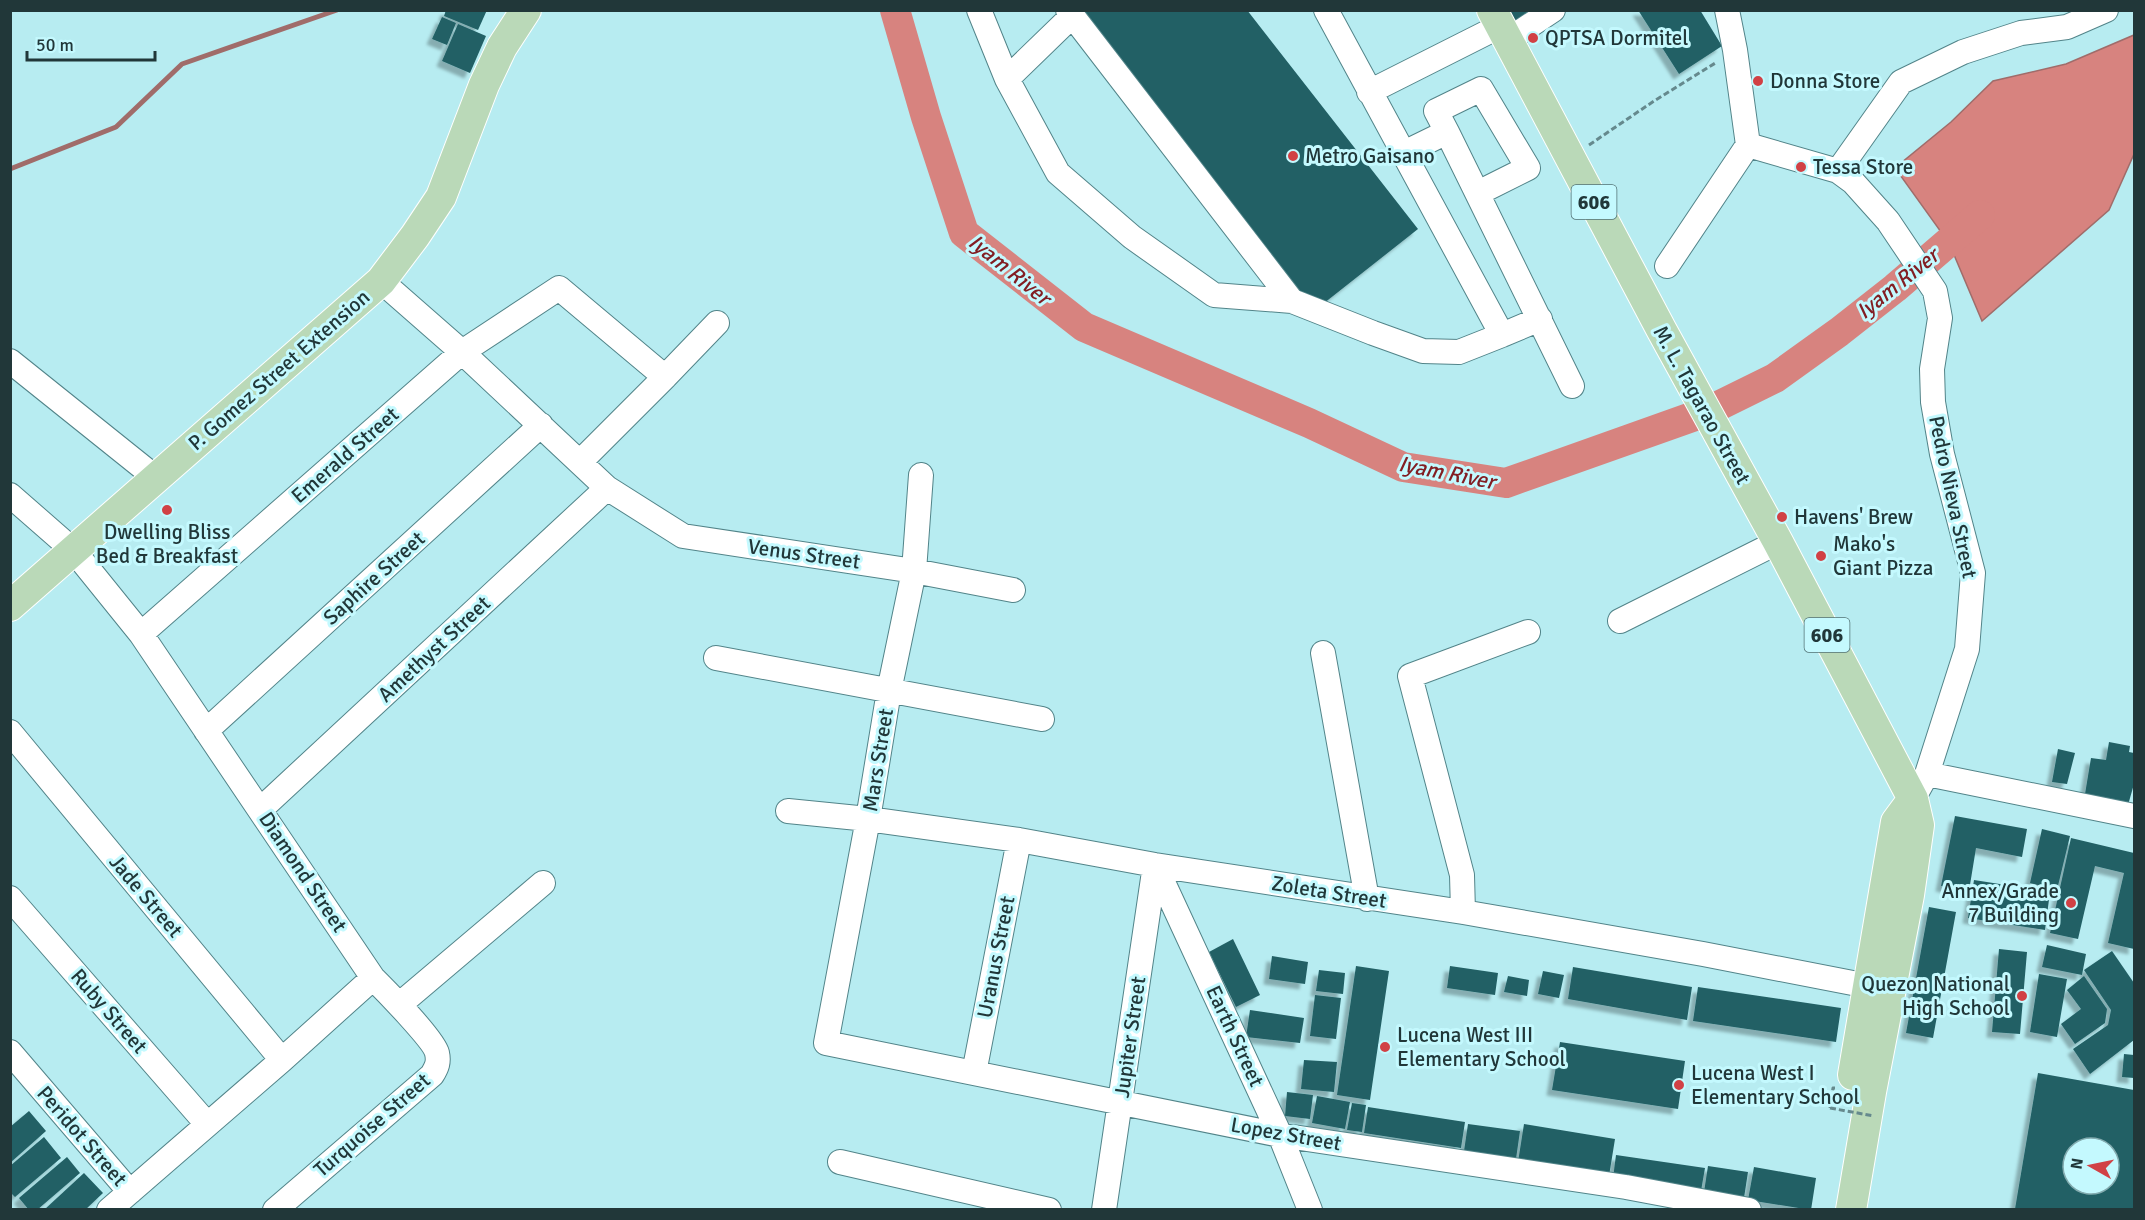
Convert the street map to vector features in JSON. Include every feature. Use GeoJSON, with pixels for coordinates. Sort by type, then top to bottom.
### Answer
{"type":"FeatureCollection","features":[{"type":"Feature","properties":{"kind":"main road","name":"P. Gomez Street Extension"},"geometry":{"type":"LineString","coordinates":[[10,606],[381,281],[441,197],[484,85],[502,47],[526,10]]}},
{"type":"Feature","properties":{"kind":"main road","name":"M. L. Tagarao Street"},"geometry":{"type":"LineString","coordinates":[[1500,25],[1687,378],[1778,542],[1920,787],[1919,825],[1911,884],[1870,1092],[1851,1209]]}},
{"type":"Feature","properties":{"kind":"main road"},"geometry":{"type":"LineString","coordinates":[[1831,1209],[1896,822],[1920,787]]}},
{"type":"Feature","properties":{"kind":"street"},"geometry":{"type":"LineString","coordinates":[[979,10],[1007,79],[1058,173],[1132,237],[1214,295],[1292,301],[1423,351],[1459,352],[1540,319]]}},
{"type":"Feature","properties":{"kind":"street"},"geometry":{"type":"LineString","coordinates":[[1326,10],[1502,335]]}},
{"type":"Feature","properties":{"kind":"street"},"geometry":{"type":"LineString","coordinates":[[1369,92],[1500,25],[1553,10]]}},
{"type":"Feature","properties":{"kind":"street"},"geometry":{"type":"LineString","coordinates":[[1667,266],[1749,145],[1727,10]]}},
{"type":"Feature","properties":{"kind":"street"},"geometry":{"type":"LineString","coordinates":[[1838,171],[1901,82],[1963,52],[2021,33],[2067,27],[2106,10]]}},
{"type":"Feature","properties":{"kind":"street"},"geometry":{"type":"LineString","coordinates":[[1007,79],[1070,13],[1292,301]]}},
{"type":"Feature","properties":{"kind":"street"},"geometry":{"type":"LineString","coordinates":[[1478,193],[1528,168],[1481,89],[1436,111],[1572,386]]}},
{"type":"Feature","properties":{"kind":"street"},"geometry":{"type":"LineString","coordinates":[[1404,153],[1447,132]]}},
{"type":"Feature","properties":{"kind":"street","name":"Pedro Nieva Street"},"geometry":{"type":"LineString","coordinates":[[1749,145],[1838,171],[1853,182],[1888,221],[1932,283],[1937,297],[1940,318],[1932,369],[1933,402],[1941,454],[1973,573],[1967,649],[1920,787]]}},
{"type":"Feature","properties":{"kind":"street","name":"Venus Street"},"geometry":{"type":"LineString","coordinates":[[381,281],[462,352],[607,488],[683,536],[914,571],[1013,590]]}},
{"type":"Feature","properties":{"kind":"street","name":"Emerald Street"},"geometry":{"type":"LineString","coordinates":[[141,634],[462,352],[559,288],[665,376]]}},
{"type":"Feature","properties":{"kind":"street"},"geometry":{"type":"LineString","coordinates":[[580,462],[717,323]]}},
{"type":"Feature","properties":{"kind":"street"},"geometry":{"type":"LineString","coordinates":[[10,361],[156,478]]}},
{"type":"Feature","properties":{"kind":"street","name":"Saphire Street"},"geometry":{"type":"LineString","coordinates":[[206,731],[541,425]]}},
{"type":"Feature","properties":{"kind":"street","name":"Mars Street"},"geometry":{"type":"LineString","coordinates":[[825,1043],[868,819],[889,691],[914,571],[921,475]]}},
{"type":"Feature","properties":{"kind":"street","name":"Amethyst Street"},"geometry":{"type":"LineString","coordinates":[[261,809],[607,488]]}},
{"type":"Feature","properties":{"kind":"street","name":"Diamond Street"},"geometry":{"type":"LineString","coordinates":[[10,495],[74,551],[141,634],[374,978]]}},
{"type":"Feature","properties":{"kind":"street"},"geometry":{"type":"LineString","coordinates":[[1620,621],[1778,542]]}},
{"type":"Feature","properties":{"kind":"street"},"geometry":{"type":"LineString","coordinates":[[1463,912],[1462,875],[1410,676],[1528,632]]}},
{"type":"Feature","properties":{"kind":"street"},"geometry":{"type":"LineString","coordinates":[[1323,653],[1367,899]]}},
{"type":"Feature","properties":{"kind":"street"},"geometry":{"type":"LineString","coordinates":[[716,658],[1042,718]]}},
{"type":"Feature","properties":{"kind":"street","name":"Jade Street"},"geometry":{"type":"LineString","coordinates":[[10,732],[282,1060]]}},
{"type":"Feature","properties":{"kind":"street"},"geometry":{"type":"LineString","coordinates":[[1920,787],[2134,816]]}},
{"type":"Feature","properties":{"kind":"street","name":"Zoleta Street"},"geometry":{"type":"LineString","coordinates":[[788,811],[868,819],[1019,840],[1155,865],[1463,912],[1703,954],[1868,986]]}},
{"type":"Feature","properties":{"kind":"street","name":"Uranus Street"},"geometry":{"type":"LineString","coordinates":[[974,1073],[1019,840]]}},
{"type":"Feature","properties":{"kind":"street","name":"Jupiter Street"},"geometry":{"type":"LineString","coordinates":[[1104,1209],[1155,865]]}},
{"type":"Feature","properties":{"kind":"street","name":"Earth Street"},"geometry":{"type":"LineString","coordinates":[[1155,865],[1280,1135],[1310,1209]]}},
{"type":"Feature","properties":{"kind":"street"},"geometry":{"type":"LineString","coordinates":[[399,1005],[543,883]]}},
{"type":"Feature","properties":{"kind":"street","name":"Ruby Street"},"geometry":{"type":"LineString","coordinates":[[10,898],[207,1124]]}},
{"type":"Feature","properties":{"kind":"street"},"geometry":{"type":"LineString","coordinates":[[109,1209],[374,978]]}},
{"type":"Feature","properties":{"kind":"street","name":"Turquoise Street"},"geometry":{"type":"LineString","coordinates":[[275,1209],[432,1075],[438,1064],[437,1051],[374,978]]}},
{"type":"Feature","properties":{"kind":"street","name":"Lopez Street"},"geometry":{"type":"LineString","coordinates":[[825,1043],[1280,1135],[1625,1198],[1749,1209]]}},
{"type":"Feature","properties":{"kind":"street","name":"Peridot Street"},"geometry":{"type":"LineString","coordinates":[[10,1052],[130,1191]]}},
{"type":"Feature","properties":{"kind":"street"},"geometry":{"type":"LineString","coordinates":[[840,1162],[1050,1209]]}},
{"type":"Feature","properties":{"kind":"path"},"geometry":{"type":"LineString","coordinates":[[1571,158],[1654,101],[1735,50]]}},
{"type":"Feature","properties":{"kind":"path"},"geometry":{"type":"LineString","coordinates":[[1833,1088],[1830,1108],[1874,1116]]}},
{"type":"Feature","properties":{"kind":"shaded area"},"geometry":{"type":"Polygon","coordinates":[[[2134,35],[2134,154],[2109,210],[1982,321],[1949,243],[1895,168],[1951,122],[1993,81],[2066,64],[2134,35]]]}},
{"type":"Feature","properties":{"kind":"building"},"geometry":{"type":"Polygon","coordinates":[[[446,10],[487,10],[478,30],[444,16],[446,10]]]}},
{"type":"Feature","properties":{"kind":"building"},"geometry":{"type":"Polygon","coordinates":[[[1080,10],[1247,10],[1418,229],[1314,311],[1080,10]]]}},
{"type":"Feature","properties":{"kind":"building"},"geometry":{"type":"Polygon","coordinates":[[[1501,10],[1538,10],[1512,27],[1501,10]]]}},
{"type":"Feature","properties":{"kind":"building"},"geometry":{"type":"Polygon","coordinates":[[[1638,10],[1700,10],[1722,46],[1679,74],[1638,10]]]}},
{"type":"Feature","properties":{"kind":"building"},"geometry":{"type":"Polygon","coordinates":[[[442,17],[456,23],[447,45],[432,39],[442,17]]]}},
{"type":"Feature","properties":{"kind":"building"},"geometry":{"type":"Polygon","coordinates":[[[458,24],[486,36],[470,73],[442,61],[458,24]]]}},
{"type":"Feature","properties":{"kind":"building"},"geometry":{"type":"Polygon","coordinates":[[[2109,742],[2130,746],[2129,752],[2134,753],[2134,784],[2128,805],[2115,803],[2113,799],[2085,794],[2091,758],[2106,760],[2109,742]]]}},
{"type":"Feature","properties":{"kind":"building"},"geometry":{"type":"Polygon","coordinates":[[[2058,749],[2075,753],[2067,784],[2052,782],[2058,749]]]}},
{"type":"Feature","properties":{"kind":"building"},"geometry":{"type":"Polygon","coordinates":[[[1955,816],[2027,829],[2022,857],[1976,848],[1969,891],[1941,886],[1955,816]]]}},
{"type":"Feature","properties":{"kind":"building"},"geometry":{"type":"Polygon","coordinates":[[[2042,829],[2070,836],[2057,890],[2030,883],[2042,829]]]}},
{"type":"Feature","properties":{"kind":"building","name":"Annex/Grade 7 Building"},"geometry":{"type":"Polygon","coordinates":[[[2071,838],[2134,853],[2134,949],[2108,943],[2124,873],[2095,866],[2078,939],[2050,933],[2071,838]]]}},
{"type":"Feature","properties":{"kind":"building"},"geometry":{"type":"Polygon","coordinates":[[[1974,880],[2050,892],[2045,930],[1968,918],[1974,880]]]}},
{"type":"Feature","properties":{"kind":"building"},"geometry":{"type":"Polygon","coordinates":[[[1929,907],[1956,912],[1933,1038],[1906,1033],[1929,907]]]}},
{"type":"Feature","properties":{"kind":"building"},"geometry":{"type":"Polygon","coordinates":[[[1233,939],[1260,995],[1236,1007],[1209,952],[1233,939]]]}},
{"type":"Feature","properties":{"kind":"building"},"geometry":{"type":"Polygon","coordinates":[[[2047,945],[2086,954],[2082,975],[2042,967],[2047,945]]]}},
{"type":"Feature","properties":{"kind":"building"},"geometry":{"type":"Polygon","coordinates":[[[1999,949],[2027,952],[2020,1034],[1992,1032],[1999,949]]]}},
{"type":"Feature","properties":{"kind":"building"},"geometry":{"type":"Polygon","coordinates":[[[2112,951],[2134,983],[2134,1040],[2090,1074],[2073,1049],[2108,1025],[2111,1010],[2084,970],[2112,951]]]}},
{"type":"Feature","properties":{"kind":"building"},"geometry":{"type":"Polygon","coordinates":[[[1272,956],[1308,962],[1305,984],[1269,979],[1272,956]]]}},
{"type":"Feature","properties":{"kind":"building"},"geometry":{"type":"Polygon","coordinates":[[[1356,966],[1389,971],[1370,1100],[1337,1095],[1356,966]]]}},
{"type":"Feature","properties":{"kind":"building"},"geometry":{"type":"Polygon","coordinates":[[[1450,966],[1498,973],[1495,995],[1447,988],[1450,966]]]}},
{"type":"Feature","properties":{"kind":"building"},"geometry":{"type":"Polygon","coordinates":[[[1573,967],[1692,987],[1687,1020],[1568,999],[1573,967]]]}},
{"type":"Feature","properties":{"kind":"building"},"geometry":{"type":"Polygon","coordinates":[[[1319,970],[1345,973],[1343,994],[1316,991],[1319,970]]]}},
{"type":"Feature","properties":{"kind":"building"},"geometry":{"type":"Polygon","coordinates":[[[1543,971],[1564,975],[1559,998],[1538,994],[1543,971]]]}},
{"type":"Feature","properties":{"kind":"building"},"geometry":{"type":"Polygon","coordinates":[[[2039,974],[2067,979],[2057,1037],[2030,1032],[2039,974]]]}},
{"type":"Feature","properties":{"kind":"building"},"geometry":{"type":"Polygon","coordinates":[[[1508,976],[1529,980],[1527,996],[1504,992],[1508,976]]]}},
{"type":"Feature","properties":{"kind":"building"},"geometry":{"type":"Polygon","coordinates":[[[2084,976],[2107,1009],[2105,1023],[2075,1044],[2061,1024],[2081,1009],[2067,990],[2084,976]]]}},
{"type":"Feature","properties":{"kind":"building"},"geometry":{"type":"Polygon","coordinates":[[[1698,987],[1841,1008],[1836,1042],[1693,1021],[1698,987]]]}},
{"type":"Feature","properties":{"kind":"building"},"geometry":{"type":"Polygon","coordinates":[[[1315,995],[1341,998],[1336,1039],[1310,1036],[1315,995]]]}},
{"type":"Feature","properties":{"kind":"building"},"geometry":{"type":"Polygon","coordinates":[[[1250,1010],[1304,1018],[1300,1043],[1246,1037],[1250,1010]]]}},
{"type":"Feature","properties":{"kind":"building"},"geometry":{"type":"Polygon","coordinates":[[[1560,1042],[1685,1061],[1678,1109],[1552,1090],[1560,1042]]]}},
{"type":"Feature","properties":{"kind":"building"},"geometry":{"type":"Polygon","coordinates":[[[2124,1054],[2134,1055],[2134,1078],[2122,1077],[2124,1054]]]}},
{"type":"Feature","properties":{"kind":"building"},"geometry":{"type":"Polygon","coordinates":[[[1304,1060],[1337,1062],[1334,1092],[1301,1089],[1304,1060]]]}},
{"type":"Feature","properties":{"kind":"building"},"geometry":{"type":"Polygon","coordinates":[[[2038,1073],[2134,1090],[2133,1210],[2015,1209],[2038,1073]]]}},
{"type":"Feature","properties":{"kind":"building"},"geometry":{"type":"Polygon","coordinates":[[[1287,1092],[1313,1095],[1310,1119],[1285,1116],[1287,1092]]]}},
{"type":"Feature","properties":{"kind":"building"},"geometry":{"type":"Polygon","coordinates":[[[1317,1096],[1350,1102],[1345,1129],[1312,1123],[1317,1096]]]}},
{"type":"Feature","properties":{"kind":"building"},"geometry":{"type":"Polygon","coordinates":[[[1352,1103],[1366,1105],[1362,1132],[1347,1130],[1352,1103]]]}},
{"type":"Feature","properties":{"kind":"building"},"geometry":{"type":"Polygon","coordinates":[[[1368,1107],[1465,1122],[1461,1148],[1364,1133],[1368,1107]]]}},
{"type":"Feature","properties":{"kind":"building"},"geometry":{"type":"Polygon","coordinates":[[[29,1111],[46,1131],[10,1163],[10,1127],[29,1111]]]}},
{"type":"Feature","properties":{"kind":"building"},"geometry":{"type":"Polygon","coordinates":[[[1468,1124],[1520,1131],[1516,1159],[1464,1151],[1468,1124]]]}},
{"type":"Feature","properties":{"kind":"building"},"geometry":{"type":"Polygon","coordinates":[[[1524,1124],[1615,1139],[1609,1176],[1518,1162],[1524,1124]]]}},
{"type":"Feature","properties":{"kind":"building"},"geometry":{"type":"Polygon","coordinates":[[[44,1137],[61,1158],[15,1197],[10,1192],[10,1166],[44,1137]]]}},
{"type":"Feature","properties":{"kind":"building"},"geometry":{"type":"Polygon","coordinates":[[[1616,1155],[1705,1168],[1701,1191],[1613,1178],[1616,1155]]]}},
{"type":"Feature","properties":{"kind":"building"},"geometry":{"type":"Polygon","coordinates":[[[67,1157],[80,1173],[37,1210],[29,1210],[19,1198],[67,1157]]]}},
{"type":"Feature","properties":{"kind":"building"},"geometry":{"type":"Polygon","coordinates":[[[1708,1166],[1748,1172],[1744,1198],[1704,1192],[1708,1166]]]}},
{"type":"Feature","properties":{"kind":"building"},"geometry":{"type":"Polygon","coordinates":[[[1754,1167],[1816,1178],[1811,1210],[1748,1200],[1754,1167]]]}},
{"type":"Feature","properties":{"kind":"building"},"geometry":{"type":"Polygon","coordinates":[[[84,1173],[103,1193],[85,1210],[44,1210],[84,1173]]]}},
{"type":"Feature","properties":{"kind":"waterway"},"geometry":{"type":"LineString","coordinates":[[10,169],[116,127],[182,64],[337,10]]}},
{"type":"Feature","properties":{"kind":"waterway","name":"Iyam River"},"geometry":{"type":"LineString","coordinates":[[895,10],[926,117],[964,233],[1084,327],[1309,423],[1403,467],[1506,483],[1706,412],[1775,378],[1839,332],[1895,288],[1980,215]]}},
{"type":"Feature","properties":{"kind":"place","name":"QPTSA Dormitel"},"geometry":{"type":"Point","coordinates":[1533,38]}},
{"type":"Feature","properties":{"kind":"place","name":"Donna Store"},"geometry":{"type":"Point","coordinates":[1758,81]}},
{"type":"Feature","properties":{"kind":"place","name":"Metro Gaisano"},"geometry":{"type":"Point","coordinates":[1293,156]}},
{"type":"Feature","properties":{"kind":"place","name":"Tessa Store"},"geometry":{"type":"Point","coordinates":[1801,167]}},
{"type":"Feature","properties":{"kind":"place","name":"Dwelling Bliss Bed & Breakfast"},"geometry":{"type":"Point","coordinates":[167,510]}},
{"type":"Feature","properties":{"kind":"place","name":"Havens' Brew"},"geometry":{"type":"Point","coordinates":[1782,517]}},
{"type":"Feature","properties":{"kind":"place","name":"Mako's Giant Pizza"},"geometry":{"type":"Point","coordinates":[1821,556]}},
{"type":"Feature","properties":{"kind":"place","name":"Annex/Grade 7 Building"},"geometry":{"type":"Point","coordinates":[2071,903]}},
{"type":"Feature","properties":{"kind":"place","name":"Quezon National High School"},"geometry":{"type":"Point","coordinates":[2022,996]}},
{"type":"Feature","properties":{"kind":"place","name":"Lucena West III Elementary School"},"geometry":{"type":"Point","coordinates":[1385,1047]}},
{"type":"Feature","properties":{"kind":"place","name":"Lucena West I Elementary School"},"geometry":{"type":"Point","coordinates":[1679,1085]}}]}
